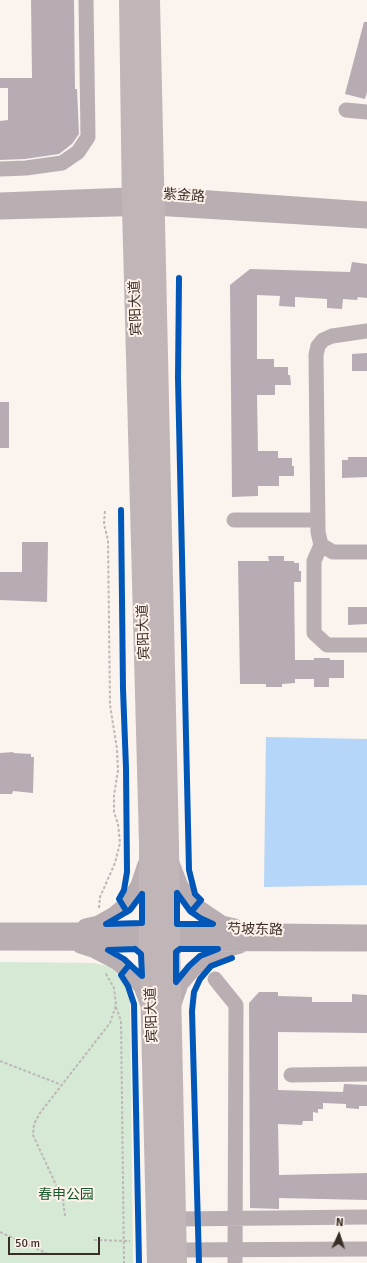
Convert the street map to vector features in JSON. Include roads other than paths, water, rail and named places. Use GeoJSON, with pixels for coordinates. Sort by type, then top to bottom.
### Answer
{"type":"FeatureCollection","features":[{"type":"Feature","properties":{"kind":"highway","name":"宾阳大道"},"geometry":{"type":"LineString","coordinates":[[130,0],[143,201],[159,844],[162,1022],[158,1263]]}},
{"type":"Feature","properties":{"kind":"highway","name":"宾阳大道"},"geometry":{"type":"LineString","coordinates":[[143,201],[149,0]]}},
{"type":"Feature","properties":{"kind":"highway","name":"宾阳大道"},"geometry":{"type":"LineString","coordinates":[[162,1022],[175,1219],[176,1256]]}},
{"type":"Feature","properties":{"kind":"street"},"geometry":{"type":"LineString","coordinates":[[0,169],[26,168],[62,163],[78,152],[88,137],[86,0]]}},
{"type":"Feature","properties":{"kind":"street"},"geometry":{"type":"LineString","coordinates":[[346,110],[367,112]]}},
{"type":"Feature","properties":{"kind":"street","name":"紫金路"},"geometry":{"type":"LineString","coordinates":[[0,200],[143,201],[367,209]]}},
{"type":"Feature","properties":{"kind":"street","name":"紫金路"},"geometry":{"type":"LineString","coordinates":[[0,212],[143,201],[367,221]]}},
{"type":"Feature","properties":{"kind":"street"},"geometry":{"type":"LineString","coordinates":[[367,331],[332,336],[323,340],[318,346],[316,355],[318,532],[321,545],[314,561],[314,633],[326,645],[367,645]]}},
{"type":"Feature","properties":{"kind":"street"},"geometry":{"type":"LineString","coordinates":[[234,520],[318,520]]}},
{"type":"Feature","properties":{"kind":"street"},"geometry":{"type":"LineString","coordinates":[[321,545],[333,552],[367,552]]}},
{"type":"Feature","properties":{"kind":"street"},"geometry":{"type":"LineString","coordinates":[[68,936],[98,923],[114,914],[127,903],[138,885],[145,865],[159,844],[173,866],[181,886],[194,904],[222,922],[252,937]]}},
{"type":"Feature","properties":{"kind":"street","name":"芍坡东路"},"geometry":{"type":"LineString","coordinates":[[0,930],[68,936],[252,937],[367,944]]}},
{"type":"Feature","properties":{"kind":"street","name":"芍坡东路"},"geometry":{"type":"LineString","coordinates":[[252,937],[367,932]]}},
{"type":"Feature","properties":{"kind":"street"},"geometry":{"type":"LineString","coordinates":[[68,936],[116,962],[130,974],[141,987],[148,1002],[162,1022],[175,1002],[181,984],[193,970],[209,958],[252,937]]}},
{"type":"Feature","properties":{"kind":"street","name":"芍坡东路"},"geometry":{"type":"LineString","coordinates":[[0,943],[68,936]]}},
{"type":"Feature","properties":{"kind":"street"},"geometry":{"type":"LineString","coordinates":[[215,979],[236,1005],[235,1256]]}},
{"type":"Feature","properties":{"kind":"street"},"geometry":{"type":"LineString","coordinates":[[291,1075],[367,1074]]}},
{"type":"Feature","properties":{"kind":"street"},"geometry":{"type":"LineString","coordinates":[[175,1219],[367,1216]]}},
{"type":"Feature","properties":{"kind":"street"},"geometry":{"type":"LineString","coordinates":[[176,1256],[235,1256],[367,1249]]}},
{"type":"Feature","properties":{"kind":"water"},"geometry":{"type":"Polygon","coordinates":[[[266,737],[367,739],[367,885],[264,887],[266,737]]]}},
{"type":"Feature","properties":{"kind":"park label","name":"春申公园"},"geometry":{"type":"Point","coordinates":[66,1195]}}]}
